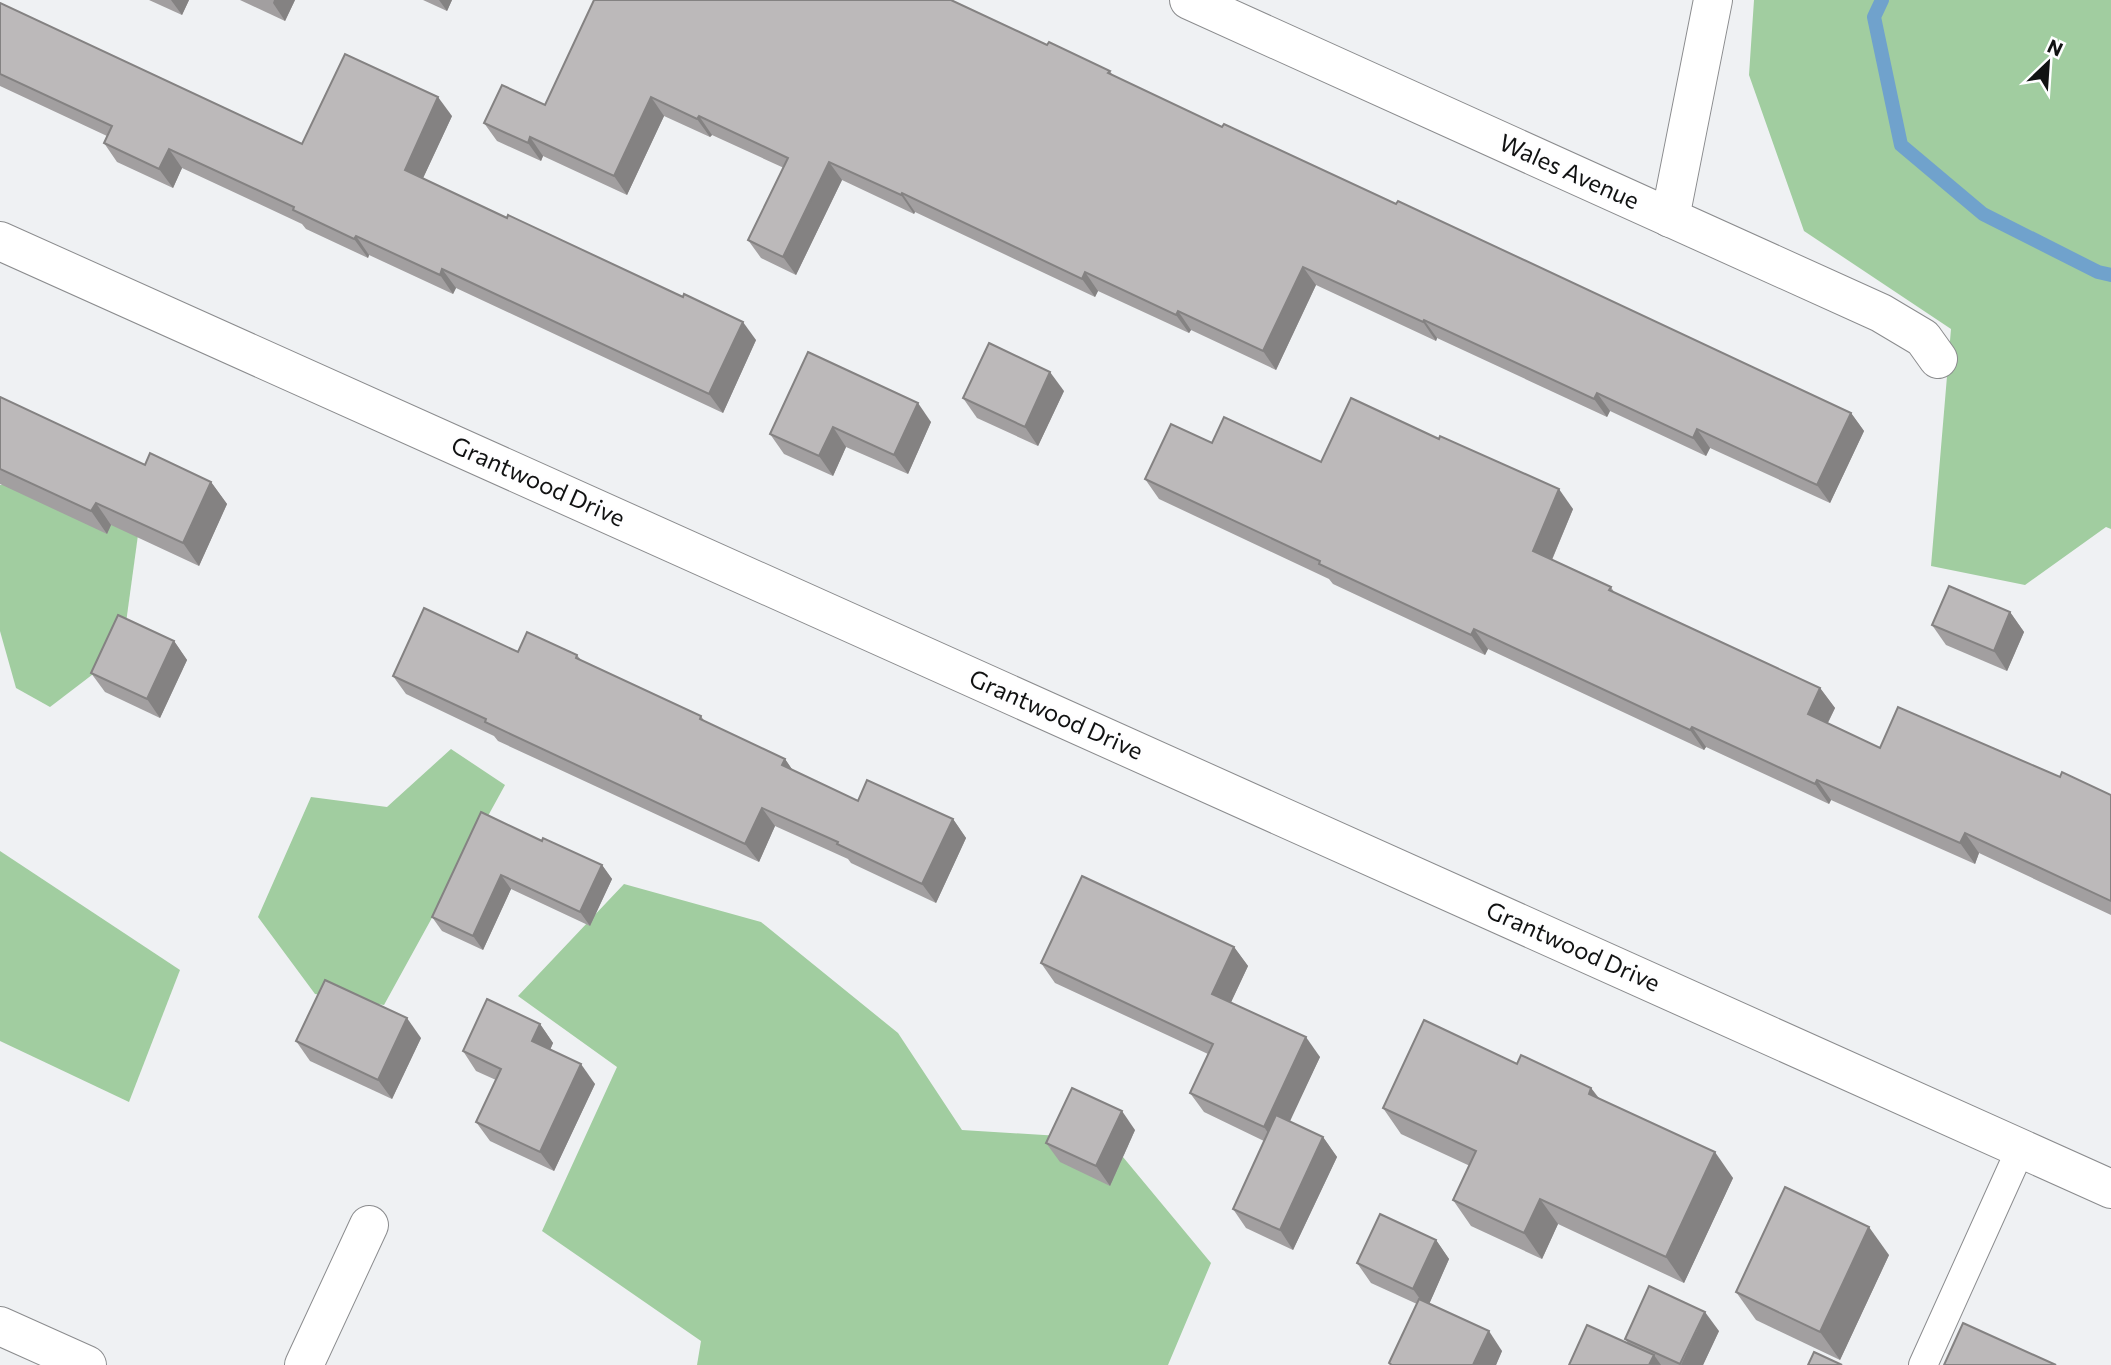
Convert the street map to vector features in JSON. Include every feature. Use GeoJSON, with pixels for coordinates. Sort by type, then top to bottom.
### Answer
{"type":"FeatureCollection","features":[{"type":"Feature","properties":{"kind":"street","name":"Wales Avenue"},"geometry":{"type":"LineString","coordinates":[[1189,0],[1881,313],[1923,338],[1938,359]]}},
{"type":"Feature","properties":{"kind":"street"},"geometry":{"type":"LineString","coordinates":[[1670,218],[1713,0]]}},
{"type":"Feature","properties":{"kind":"street","name":"Grantwood Drive"},"geometry":{"type":"LineString","coordinates":[[0,241],[2111,1189]]}},
{"type":"Feature","properties":{"kind":"street"},"geometry":{"type":"LineString","coordinates":[[304,1365],[369,1225]]}},
{"type":"Feature","properties":{"kind":"street"},"geometry":{"type":"LineString","coordinates":[[0,1326],[87,1365]]}},
{"type":"Feature","properties":{"kind":"lane"},"geometry":{"type":"LineString","coordinates":[[1923,1365],[2021,1148]]}},
{"type":"Feature","properties":{"kind":"green space"},"geometry":{"type":"Polygon","coordinates":[[[1754,0],[2111,0],[2111,529],[2106,527],[2025,585],[1931,566],[1951,329],[1804,231],[1749,75],[1754,0]]]}},
{"type":"Feature","properties":{"kind":"green space"},"geometry":{"type":"Polygon","coordinates":[[[92,478],[138,535],[122,652],[50,707],[16,688],[0,631],[0,485],[92,478]]]}},
{"type":"Feature","properties":{"kind":"green space"},"geometry":{"type":"Polygon","coordinates":[[[451,749],[505,785],[384,1005],[315,994],[258,917],[311,797],[387,807],[451,749]]]}},
{"type":"Feature","properties":{"kind":"green space"},"geometry":{"type":"Polygon","coordinates":[[[0,851],[180,970],[129,1102],[0,1041],[0,851]]]}},
{"type":"Feature","properties":{"kind":"green space"},"geometry":{"type":"Polygon","coordinates":[[[624,884],[761,922],[898,1033],[962,1130],[1108,1139],[1211,1263],[1168,1365],[697,1365],[701,1341],[542,1231],[617,1067],[518,996],[624,884]]]}},
{"type":"Feature","properties":{"kind":"building"},"geometry":{"type":"Polygon","coordinates":[[[594,0],[951,0],[1047,45],[1049,42],[1222,127],[1224,124],[1396,204],[1398,201],[1851,413],[1817,485],[1697,429],[1693,438],[1597,393],[1594,399],[1303,267],[1263,351],[1178,311],[1176,315],[1085,272],[1082,279],[902,193],[901,195],[829,162],[783,257],[748,240],[788,158],[699,116],[697,119],[651,97],[614,176],[530,137],[528,143],[484,123],[502,85],[545,105],[594,0]]]}},
{"type":"Feature","properties":{"kind":"building"},"geometry":{"type":"Polygon","coordinates":[[[0,3],[302,144],[345,54],[438,97],[405,170],[743,322],[709,394],[442,269],[440,275],[356,236],[354,239],[293,210],[294,207],[169,149],[159,169],[104,143],[112,126],[0,74],[0,3]]]}},
{"type":"Feature","properties":{"kind":"building"},"geometry":{"type":"Polygon","coordinates":[[[989,343],[1050,372],[1025,427],[963,398],[989,343]]]}},
{"type":"Feature","properties":{"kind":"building"},"geometry":{"type":"Polygon","coordinates":[[[808,352],[918,403],[894,455],[833,427],[819,456],[770,434],[808,352]]]}},
{"type":"Feature","properties":{"kind":"building"},"geometry":{"type":"Polygon","coordinates":[[[0,397],[145,465],[150,453],[211,482],[183,543],[96,503],[91,511],[0,469],[0,397]]]}},
{"type":"Feature","properties":{"kind":"building"},"geometry":{"type":"Polygon","coordinates":[[[1351,398],[1439,439],[1440,436],[1559,489],[1533,551],[1611,587],[1609,590],[1820,688],[1808,714],[1880,748],[1898,707],[2060,777],[2062,772],[2111,795],[2111,901],[1965,833],[1960,843],[1817,780],[1815,784],[1692,727],[1690,730],[1474,629],[1471,635],[1145,479],[1171,424],[1212,443],[1224,417],[1321,462],[1351,398]]]}},
{"type":"Feature","properties":{"kind":"building"},"geometry":{"type":"Polygon","coordinates":[[[1949,586],[2010,612],[1994,651],[1932,625],[1949,586]]]}},
{"type":"Feature","properties":{"kind":"building"},"geometry":{"type":"Polygon","coordinates":[[[424,608],[518,652],[527,632],[577,655],[576,658],[701,716],[700,719],[785,759],[782,765],[858,801],[867,780],[953,819],[922,884],[762,808],[745,844],[393,676],[424,608]]]}},
{"type":"Feature","properties":{"kind":"building"},"geometry":{"type":"Polygon","coordinates":[[[118,615],[174,641],[147,699],[91,673],[118,615]]]}},
{"type":"Feature","properties":{"kind":"building"},"geometry":{"type":"Polygon","coordinates":[[[481,812],[602,865],[580,912],[501,875],[473,936],[432,917],[481,812]]]}},
{"type":"Feature","properties":{"kind":"building"},"geometry":{"type":"Polygon","coordinates":[[[1082,876],[1234,947],[1212,994],[1306,1037],[1264,1127],[1190,1093],[1213,1044],[1041,963],[1082,876]]]}},
{"type":"Feature","properties":{"kind":"building"},"geometry":{"type":"Polygon","coordinates":[[[325,980],[407,1018],[378,1080],[296,1041],[325,980]]]}},
{"type":"Feature","properties":{"kind":"building"},"geometry":{"type":"Polygon","coordinates":[[[487,999],[540,1024],[532,1041],[581,1064],[540,1152],[476,1122],[501,1069],[463,1051],[487,999]]]}},
{"type":"Feature","properties":{"kind":"building"},"geometry":{"type":"Polygon","coordinates":[[[1424,1020],[1517,1064],[1521,1055],[1591,1088],[1589,1094],[1715,1152],[1666,1257],[1540,1199],[1524,1233],[1453,1200],[1476,1151],[1383,1108],[1424,1020]]]}},
{"type":"Feature","properties":{"kind":"building"},"geometry":{"type":"Polygon","coordinates":[[[1072,1088],[1122,1111],[1096,1166],[1046,1143],[1072,1088]]]}},
{"type":"Feature","properties":{"kind":"building"},"geometry":{"type":"Polygon","coordinates":[[[1276,1115],[1323,1137],[1280,1230],[1233,1209],[1276,1115]]]}},
{"type":"Feature","properties":{"kind":"building"},"geometry":{"type":"Polygon","coordinates":[[[1785,1187],[1869,1227],[1820,1332],[1736,1292],[1785,1187]]]}},
{"type":"Feature","properties":{"kind":"building"},"geometry":{"type":"Polygon","coordinates":[[[1380,1214],[1436,1240],[1413,1289],[1357,1263],[1380,1214]]]}},
{"type":"Feature","properties":{"kind":"building"},"geometry":{"type":"Polygon","coordinates":[[[1649,1286],[1705,1312],[1680,1364],[1625,1339],[1649,1286]]]}},
{"type":"Feature","properties":{"kind":"building"},"geometry":{"type":"Polygon","coordinates":[[[1419,1299],[1489,1331],[1473,1365],[1389,1363],[1419,1299]]]}},
{"type":"Feature","properties":{"kind":"building"},"geometry":{"type":"Polygon","coordinates":[[[1963,1323],[2056,1365],[1944,1365],[1963,1323]]]}},
{"type":"Feature","properties":{"kind":"building"},"geometry":{"type":"Polygon","coordinates":[[[1587,1325],[1654,1355],[1649,1365],[1569,1365],[1587,1325]]]}},
{"type":"Feature","properties":{"kind":"building"},"geometry":{"type":"Polygon","coordinates":[[[1814,1352],[1842,1365],[1808,1365],[1814,1352]]]}},
{"type":"Feature","properties":{"kind":"waterway"},"geometry":{"type":"LineString","coordinates":[[1882,0],[1874,17],[1901,145],[1983,214],[2098,272],[2111,275]]}}]}
